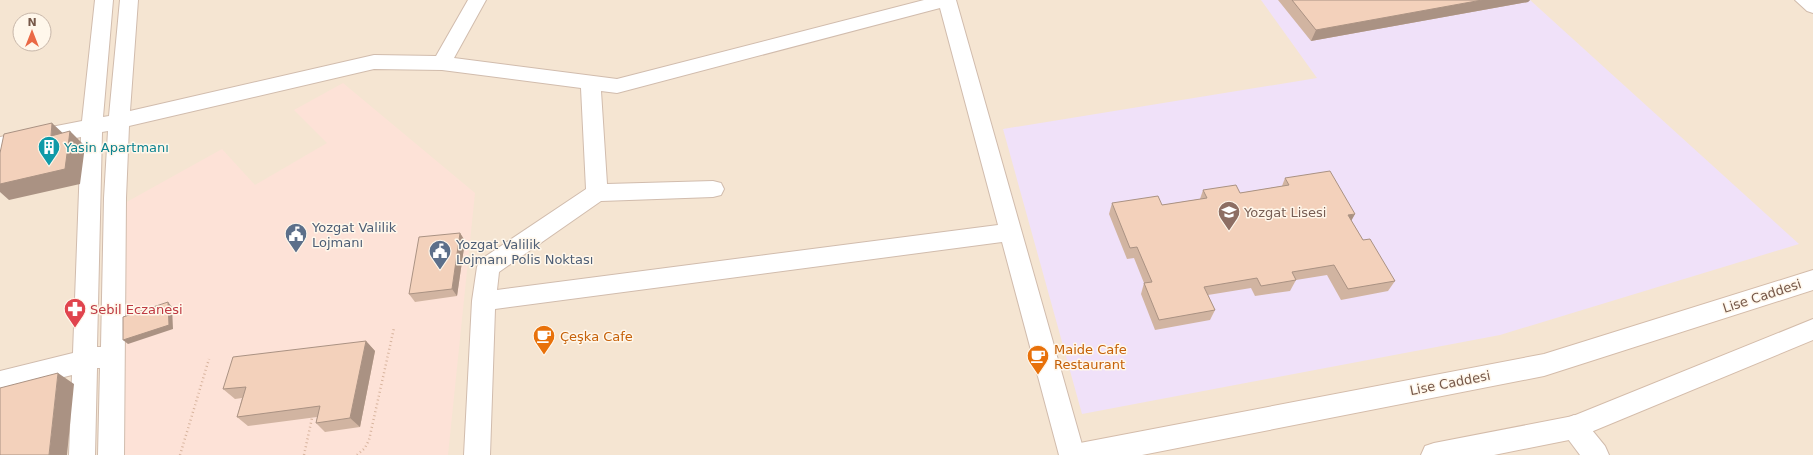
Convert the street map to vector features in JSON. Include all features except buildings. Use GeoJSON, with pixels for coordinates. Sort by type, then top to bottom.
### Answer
{"type":"FeatureCollection","features":[{"type":"Feature","properties":{"kind":"street"},"geometry":{"type":"LineString","coordinates":[[82,455],[92,127],[104,0]]}},
{"type":"Feature","properties":{"kind":"street"},"geometry":{"type":"LineString","coordinates":[[111,455],[115,198],[119,120],[129,0]]}},
{"type":"Feature","properties":{"kind":"street"},"geometry":{"type":"LineString","coordinates":[[442,63],[477,0]]}},
{"type":"Feature","properties":{"kind":"street"},"geometry":{"type":"LineString","coordinates":[[0,145],[92,127],[374,62],[442,63],[591,84],[617,86],[948,0],[1072,455]]}},
{"type":"Feature","properties":{"kind":"street"},"geometry":{"type":"LineString","coordinates":[[1804,0],[1813,7]]}},
{"type":"Feature","properties":{"kind":"street"},"geometry":{"type":"LineString","coordinates":[[591,84],[598,193]]}},
{"type":"Feature","properties":{"kind":"street"},"geometry":{"type":"LineString","coordinates":[[477,455],[484,301],[488,267],[598,193],[713,189]]}},
{"type":"Feature","properties":{"kind":"street"},"geometry":{"type":"LineString","coordinates":[[484,301],[1010,232]]}},
{"type":"Feature","properties":{"kind":"street","name":"Lise Caddesi"},"geometry":{"type":"LineString","coordinates":[[1080,455],[1544,365],[1813,280]]}},
{"type":"Feature","properties":{"kind":"street"},"geometry":{"type":"LineString","coordinates":[[1434,455],[1574,427],[1813,330]]}},
{"type":"Feature","properties":{"kind":"street"},"geometry":{"type":"LineString","coordinates":[[0,382],[113,353]]}},
{"type":"Feature","properties":{"kind":"street"},"geometry":{"type":"LineString","coordinates":[[1574,427],[1596,455]]}},
{"type":"Feature","properties":{"kind":"path"},"geometry":{"type":"LineString","coordinates":[[358,455],[365,448],[369,440],[394,328]]}},
{"type":"Feature","properties":{"kind":"path"},"geometry":{"type":"LineString","coordinates":[[180,455],[209,359]]}},
{"type":"Feature","properties":{"kind":"path"},"geometry":{"type":"LineString","coordinates":[[304,455],[312,418]]}},
{"type":"Feature","properties":{"kind":"shaded area"},"geometry":{"type":"Polygon","coordinates":[[[0,0],[1813,0],[1813,455],[0,455],[0,0]]]}},
{"type":"Feature","properties":{"kind":"shaded area"},"geometry":{"type":"Polygon","coordinates":[[[1261,0],[1530,0],[1799,244],[1500,335],[1082,414],[1003,129],[1317,78],[1261,0]]]}},
{"type":"Feature","properties":{"kind":"shaded area","name":"Yozgat Valilik Lojmanı"},"geometry":{"type":"Polygon","coordinates":[[[343,83],[475,193],[448,455],[125,455],[123,204],[222,149],[255,185],[327,143],[294,110],[343,83]]]}},
{"type":"Feature","properties":{"kind":"place","name":"Yasin Apartmanı"},"geometry":{"type":"Point","coordinates":[49,166]}},
{"type":"Feature","properties":{"kind":"place","name":"Yozgat Lisesi"},"geometry":{"type":"Point","coordinates":[1229,232]}},
{"type":"Feature","properties":{"kind":"place","name":"Yozgat Valilik Lojmanı"},"geometry":{"type":"Point","coordinates":[296,254]}},
{"type":"Feature","properties":{"kind":"place","name":"Yozgat Valilik Lojmanı Polis Noktası"},"geometry":{"type":"Point","coordinates":[440,270]}},
{"type":"Feature","properties":{"kind":"place","name":"Sebil Eczanesi"},"geometry":{"type":"Point","coordinates":[75,328]}},
{"type":"Feature","properties":{"kind":"place","name":"Çeşka Cafe"},"geometry":{"type":"Point","coordinates":[544,356]}},
{"type":"Feature","properties":{"kind":"place","name":"Maide Cafe Restaurant"},"geometry":{"type":"Point","coordinates":[1038,376]}}]}
